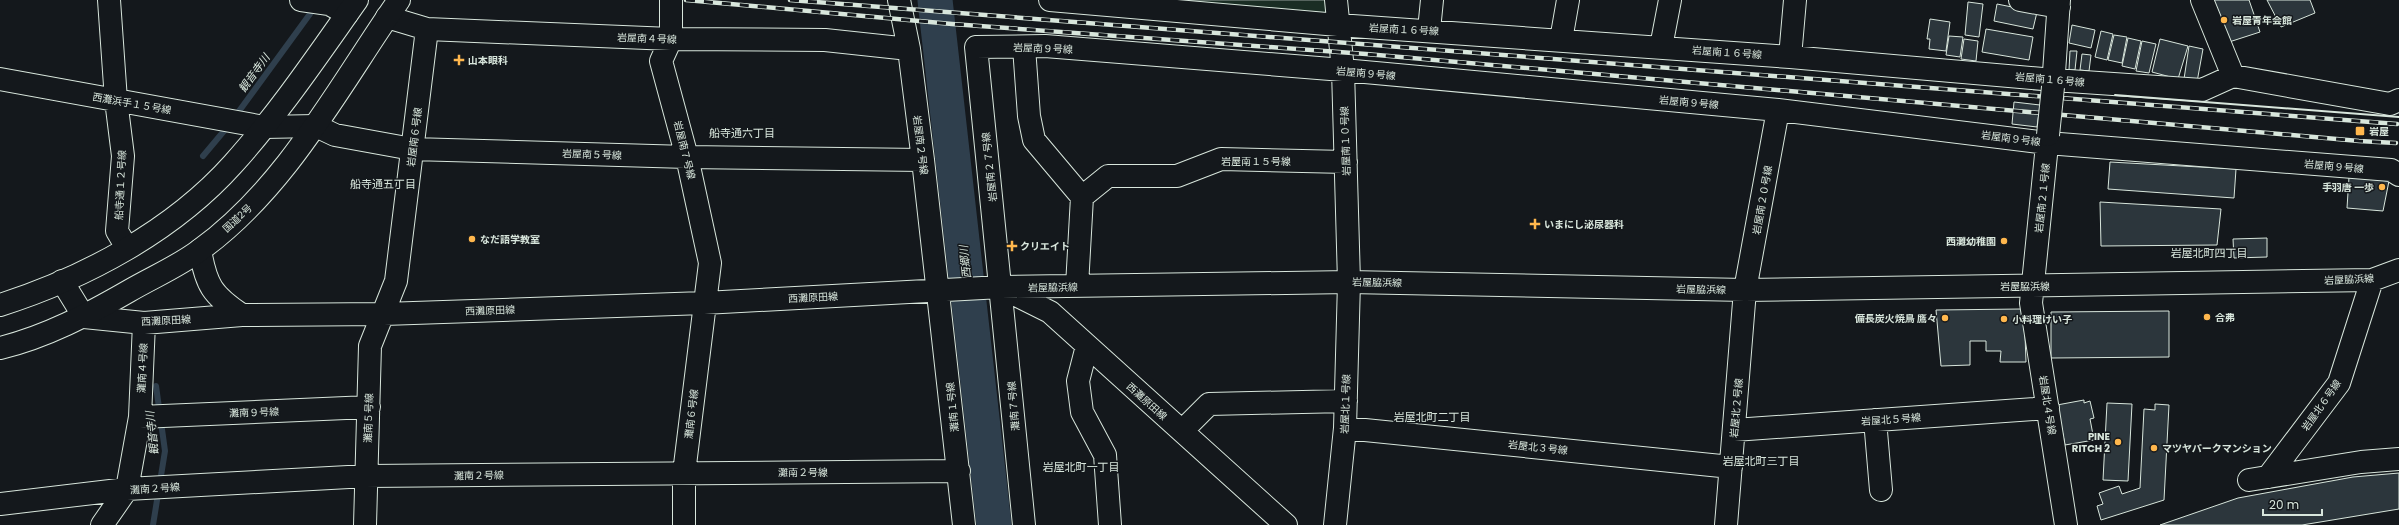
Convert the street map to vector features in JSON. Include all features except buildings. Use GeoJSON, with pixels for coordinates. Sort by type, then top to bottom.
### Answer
{"type":"FeatureCollection","features":[{"type":"Feature","properties":{"kind":"main road","name":"船寺通１２号線"},"geometry":{"type":"LineString","coordinates":[[110,0],[116,100],[123,156],[117,231],[127,248]]}},
{"type":"Feature","properties":{"kind":"main road"},"geometry":{"type":"LineString","coordinates":[[0,305],[62,281],[127,248],[197,199],[232,165],[264,127],[345,6],[303,0]]}},
{"type":"Feature","properties":{"kind":"main road","name":"国道2号"},"geometry":{"type":"LineString","coordinates":[[0,348],[16,344],[84,317],[200,250],[244,213],[316,126],[399,0]]}},
{"type":"Feature","properties":{"kind":"main road","name":"岩屋南７号線"},"geometry":{"type":"LineString","coordinates":[[671,0],[671,40],[662,61],[687,157],[710,263],[704,302]]}},
{"type":"Feature","properties":{"kind":"main road","name":"岩屋南２号線"},"geometry":{"type":"LineString","coordinates":[[899,0],[908,49],[923,160],[938,290]]}},
{"type":"Feature","properties":{"kind":"main road","name":"岩屋南１６号線"},"geometry":{"type":"LineString","coordinates":[[1050,0],[1338,25],[1429,30],[1790,56],[2054,83],[2202,90],[2233,76]]}},
{"type":"Feature","properties":{"kind":"main road","name":"岩屋南１０号線"},"geometry":{"type":"LineString","coordinates":[[1336,0],[1343,70],[1349,282]]}},
{"type":"Feature","properties":{"kind":"main road"},"geometry":{"type":"LineString","coordinates":[[1429,30],[1432,0]]}},
{"type":"Feature","properties":{"kind":"main road"},"geometry":{"type":"LineString","coordinates":[[1560,40],[1568,0]]}},
{"type":"Feature","properties":{"kind":"main road"},"geometry":{"type":"LineString","coordinates":[[1662,47],[1670,0]]}},
{"type":"Feature","properties":{"kind":"main road"},"geometry":{"type":"LineString","coordinates":[[1790,56],[1795,0]]}},
{"type":"Feature","properties":{"kind":"main road"},"geometry":{"type":"LineString","coordinates":[[2020,0],[2059,4]]}},
{"type":"Feature","properties":{"kind":"main road"},"geometry":{"type":"LineString","coordinates":[[2202,0],[2233,76],[2390,104],[2399,100]]}},
{"type":"Feature","properties":{"kind":"main road","name":"岩屋南２１号線"},"geometry":{"type":"LineString","coordinates":[[2033,285],[2054,83],[2059,4]]}},
{"type":"Feature","properties":{"kind":"main road","name":"岩屋南４号線"},"geometry":{"type":"LineString","coordinates":[[387,17],[427,29],[671,40],[825,40],[908,49]]}},
{"type":"Feature","properties":{"kind":"main road","name":"岩屋南６号線"},"geometry":{"type":"LineString","coordinates":[[384,314],[396,281],[427,29]]}},
{"type":"Feature","properties":{"kind":"main road"},"geometry":{"type":"LineString","coordinates":[[1024,46],[1029,116],[1034,140],[1082,197],[1077,286]]}},
{"type":"Feature","properties":{"kind":"main road","name":"岩屋南９号線"},"geometry":{"type":"LineString","coordinates":[[976,47],[1045,46],[1343,70],[1778,110],[2048,139],[2391,170],[2399,175]]}},
{"type":"Feature","properties":{"kind":"main road","name":"岩屋南２７号線"},"geometry":{"type":"LineString","coordinates":[[976,47],[1002,288]]}},
{"type":"Feature","properties":{"kind":"main road","name":"西灘浜手１５号線"},"geometry":{"type":"LineString","coordinates":[[0,79],[264,127]]}},
{"type":"Feature","properties":{"kind":"main road","name":"岩屋南２０号線"},"geometry":{"type":"LineString","coordinates":[[1745,290],[1778,110]]}},
{"type":"Feature","properties":{"kind":"main road","name":"岩屋南５号線"},"geometry":{"type":"LineString","coordinates":[[264,127],[316,126],[335,135],[412,148],[687,157],[923,160]]}},
{"type":"Feature","properties":{"kind":"main road","name":"岩屋南１５号線"},"geometry":{"type":"LineString","coordinates":[[1082,197],[1108,176],[1177,176],[1221,159],[1346,162]]}},
{"type":"Feature","properties":{"kind":"main road"},"geometry":{"type":"LineString","coordinates":[[200,250],[204,275],[213,292],[222,302],[242,315]]}},
{"type":"Feature","properties":{"kind":"main road","name":"岩屋脇浜線"},"geometry":{"type":"LineString","coordinates":[[938,290],[1077,286],[1349,282],[1745,290],[2372,280],[2399,270]]}},
{"type":"Feature","properties":{"kind":"main road","name":"岩屋北６号線"},"geometry":{"type":"LineString","coordinates":[[2372,280],[2339,383],[2259,478],[2361,462],[2399,459]]}},
{"type":"Feature","properties":{"kind":"main road"},"geometry":{"type":"LineString","coordinates":[[62,281],[84,317]]}},
{"type":"Feature","properties":{"kind":"main road","name":"岩屋北１号線"},"geometry":{"type":"LineString","coordinates":[[1335,525],[1345,428],[1349,282]]}},
{"type":"Feature","properties":{"kind":"main road","name":"岩屋北４号線"},"geometry":{"type":"LineString","coordinates":[[2033,285],[2031,303],[2066,525]]}},
{"type":"Feature","properties":{"kind":"main road","name":"西灘原田線"},"geometry":{"type":"LineString","coordinates":[[1002,288],[1050,312],[1286,525]]}},
{"type":"Feature","properties":{"kind":"main road","name":"灘南７号線"},"geometry":{"type":"LineString","coordinates":[[1002,288],[1024,525]]}},
{"type":"Feature","properties":{"kind":"main road","name":"西灘原田線"},"geometry":{"type":"LineString","coordinates":[[84,317],[144,323],[242,315],[384,314],[704,302],[938,290]]}},
{"type":"Feature","properties":{"kind":"main road","name":"灘南１号線"},"geometry":{"type":"LineString","coordinates":[[938,290],[964,525]]}},
{"type":"Feature","properties":{"kind":"main road","name":"岩屋北２号線"},"geometry":{"type":"LineString","coordinates":[[1726,525],[1745,290]]}},
{"type":"Feature","properties":{"kind":"main road","name":"灘南６号線"},"geometry":{"type":"LineString","coordinates":[[684,525],[684,473],[704,302]]}},
{"type":"Feature","properties":{"kind":"main road","name":"灘南５号線"},"geometry":{"type":"LineString","coordinates":[[365,525],[370,346],[384,314]]}},
{"type":"Feature","properties":{"kind":"main road","name":"灘南４号線"},"geometry":{"type":"LineString","coordinates":[[102,525],[136,489],[144,417],[144,323]]}},
{"type":"Feature","properties":{"kind":"main road"},"geometry":{"type":"LineString","coordinates":[[1087,346],[1078,381],[1082,412],[1105,455],[1110,525]]}},
{"type":"Feature","properties":{"kind":"main road"},"geometry":{"type":"LineString","coordinates":[[1182,431],[1209,404],[1346,401]]}},
{"type":"Feature","properties":{"kind":"main road","name":"灘南９号線"},"geometry":{"type":"LineString","coordinates":[[144,417],[369,407]]}},
{"type":"Feature","properties":{"kind":"main road","name":"岩屋北５号線"},"geometry":{"type":"LineString","coordinates":[[1734,430],[2048,408]]}},
{"type":"Feature","properties":{"kind":"main road"},"geometry":{"type":"LineString","coordinates":[[1875,420],[1881,490]]}},
{"type":"Feature","properties":{"kind":"main road","name":"岩屋北３号線"},"geometry":{"type":"LineString","coordinates":[[1345,428],[1731,466]]}},
{"type":"Feature","properties":{"kind":"main road","name":"灘南２号線"},"geometry":{"type":"LineString","coordinates":[[0,504],[173,486],[367,476],[959,471]]}},
{"type":"Feature","properties":{"kind":"green space"},"geometry":{"type":"Polygon","coordinates":[[[1117,0],[1328,0],[1330,18],[1117,0]]]}},
{"type":"Feature","properties":{"kind":"waterway","name":"西郷川"},"geometry":{"type":"LineString","coordinates":[[935,0],[994,525]]}},
{"type":"Feature","properties":{"kind":"waterway","name":"観音寺川"},"geometry":{"type":"LineString","coordinates":[[234,118],[315,7]]}},
{"type":"Feature","properties":{"kind":"waterway","name":"観音寺川"},"geometry":{"type":"LineString","coordinates":[[203,156],[229,125]]}},
{"type":"Feature","properties":{"kind":"waterway","name":"観音寺川"},"geometry":{"type":"LineString","coordinates":[[153,525],[165,451],[156,386]]}},
{"type":"Feature","properties":{"kind":"railway"},"geometry":{"type":"LineString","coordinates":[[686,0],[952,24],[1366,54],[2396,143]]}},
{"type":"Feature","properties":{"kind":"railway"},"geometry":{"type":"LineString","coordinates":[[790,0],[2397,124]]}},
{"type":"Feature","properties":{"kind":"wall"},"geometry":{"type":"LineString","coordinates":[[2115,95],[2399,117]]}},
{"type":"Feature","properties":{"kind":"place","name":"岩屋青年会館"},"geometry":{"type":"Point","coordinates":[2224,20]}},
{"type":"Feature","properties":{"kind":"place","name":"山本眼科"},"geometry":{"type":"Point","coordinates":[459,60]}},
{"type":"Feature","properties":{"kind":"place","name":"岩屋"},"geometry":{"type":"Point","coordinates":[2360,131]}},
{"type":"Feature","properties":{"kind":"place","name":"手羽唐 一歩"},"geometry":{"type":"Point","coordinates":[2382,187]}},
{"type":"Feature","properties":{"kind":"place","name":"いまにし泌尿器科"},"geometry":{"type":"Point","coordinates":[1535,224]}},
{"type":"Feature","properties":{"kind":"place","name":"なだ語学教室"},"geometry":{"type":"Point","coordinates":[472,239]}},
{"type":"Feature","properties":{"kind":"place","name":"西灘幼稚園"},"geometry":{"type":"Point","coordinates":[2004,241]}},
{"type":"Feature","properties":{"kind":"place","name":"クリエイト"},"geometry":{"type":"Point","coordinates":[1012,246]}},
{"type":"Feature","properties":{"kind":"place","name":"合弗"},"geometry":{"type":"Point","coordinates":[2207,317]}},
{"type":"Feature","properties":{"kind":"place","name":"備長炭火焼鳥 鷹々"},"geometry":{"type":"Point","coordinates":[1945,318]}},
{"type":"Feature","properties":{"kind":"place","name":"小料理けい子"},"geometry":{"type":"Point","coordinates":[2004,319]}},
{"type":"Feature","properties":{"kind":"place","name":"PINE RITCH 2"},"geometry":{"type":"Point","coordinates":[2118,442]}},
{"type":"Feature","properties":{"kind":"place","name":"マツヤパークマンション"},"geometry":{"type":"Point","coordinates":[2154,448]}},
{"type":"Feature","properties":{"kind":"district","name":"船寺通六丁目"},"geometry":{"type":"Point","coordinates":[742,133]}},
{"type":"Feature","properties":{"kind":"district","name":"船寺通五丁目"},"geometry":{"type":"Point","coordinates":[383,184]}},
{"type":"Feature","properties":{"kind":"district","name":"岩屋北町四丁目"},"geometry":{"type":"Point","coordinates":[2209,253]}},
{"type":"Feature","properties":{"kind":"district","name":"岩屋北町二丁目"},"geometry":{"type":"Point","coordinates":[1432,417]}},
{"type":"Feature","properties":{"kind":"district","name":"岩屋北町三丁目"},"geometry":{"type":"Point","coordinates":[1761,461]}},
{"type":"Feature","properties":{"kind":"district","name":"岩屋北町一丁目"},"geometry":{"type":"Point","coordinates":[1081,467]}}]}
